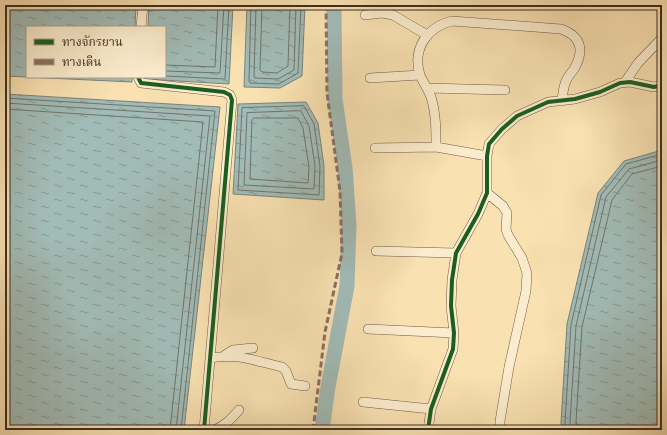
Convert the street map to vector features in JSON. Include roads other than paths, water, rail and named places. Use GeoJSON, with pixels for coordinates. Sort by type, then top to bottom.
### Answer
{"type":"FeatureCollection","features":[{"type":"Feature","properties":{"kind":"street"},"geometry":{"type":"LineString","coordinates":[[142,26],[143,5]]}},
{"type":"Feature","properties":{"kind":"street"},"geometry":{"type":"LineString","coordinates":[[659,5],[662,8]]}},
{"type":"Feature","properties":{"kind":"street"},"geometry":{"type":"LineString","coordinates":[[365,15],[382,13],[393,15],[427,35]]}},
{"type":"Feature","properties":{"kind":"street"},"geometry":{"type":"LineString","coordinates":[[436,147],[435,118],[431,97],[420,75],[417,55],[427,35],[436,26],[452,21],[561,29],[570,32],[576,37],[580,52],[574,68],[566,80],[563,88],[562,101]]}},
{"type":"Feature","properties":{"kind":"street"},"geometry":{"type":"LineString","coordinates":[[625,82],[638,63],[662,38]]}},
{"type":"Feature","properties":{"kind":"street"},"geometry":{"type":"LineString","coordinates":[[370,78],[420,75]]}},
{"type":"Feature","properties":{"kind":"street"},"geometry":{"type":"LineString","coordinates":[[138,78],[141,83],[224,92],[230,95],[231,108],[204,430]]}},
{"type":"Feature","properties":{"kind":"street"},"geometry":{"type":"LineString","coordinates":[[428,430],[431,409],[453,349],[454,333],[451,306],[456,253],[478,214],[487,193],[487,156],[489,144],[502,129],[517,116],[548,102],[582,97],[625,82],[636,83],[648,87],[662,85]]}},
{"type":"Feature","properties":{"kind":"street"},"geometry":{"type":"LineString","coordinates":[[427,88],[506,90]]}},
{"type":"Feature","properties":{"kind":"street"},"geometry":{"type":"LineString","coordinates":[[375,148],[436,147],[487,156]]}},
{"type":"Feature","properties":{"kind":"street"},"geometry":{"type":"LineString","coordinates":[[487,193],[503,206],[507,213],[506,229],[522,258],[527,273],[526,291],[509,367],[500,421],[500,430]]}},
{"type":"Feature","properties":{"kind":"street"},"geometry":{"type":"LineString","coordinates":[[376,251],[456,253]]}},
{"type":"Feature","properties":{"kind":"street"},"geometry":{"type":"LineString","coordinates":[[368,329],[454,333]]}},
{"type":"Feature","properties":{"kind":"street"},"geometry":{"type":"LineString","coordinates":[[210,358],[224,355],[233,350],[253,348]]}},
{"type":"Feature","properties":{"kind":"street"},"geometry":{"type":"LineString","coordinates":[[224,355],[242,357],[282,367],[286,371],[291,384],[304,386]]}},
{"type":"Feature","properties":{"kind":"street"},"geometry":{"type":"LineString","coordinates":[[363,402],[431,409]]}},
{"type":"Feature","properties":{"kind":"street"},"geometry":{"type":"LineString","coordinates":[[214,430],[224,426],[239,410]]}},
{"type":"Feature","properties":{"kind":"water"},"geometry":{"type":"Polygon","coordinates":[[[5,5],[136,5],[135,26],[26,26],[26,77],[5,76],[5,5]]]}},
{"type":"Feature","properties":{"kind":"water"},"geometry":{"type":"Polygon","coordinates":[[[149,5],[233,5],[229,84],[145,79],[166,78],[166,26],[148,26],[149,5]]]}},
{"type":"Feature","properties":{"kind":"water"},"geometry":{"type":"Polygon","coordinates":[[[247,5],[305,5],[302,76],[280,88],[244,87],[247,5]]]}},
{"type":"Feature","properties":{"kind":"water"},"geometry":{"type":"Polygon","coordinates":[[[47,78],[132,78],[132,82],[47,78]]]}},
{"type":"Feature","properties":{"kind":"water"},"geometry":{"type":"Polygon","coordinates":[[[5,94],[220,107],[184,430],[5,430],[5,94]]]}},
{"type":"Feature","properties":{"kind":"water"},"geometry":{"type":"Polygon","coordinates":[[[306,102],[318,123],[324,166],[324,200],[233,194],[238,104],[306,102]]]}},
{"type":"Feature","properties":{"kind":"water"},"geometry":{"type":"Polygon","coordinates":[[[662,150],[662,430],[563,430],[561,423],[567,324],[598,193],[624,161],[662,150]]]}},
{"type":"Feature","properties":{"kind":"waterway"},"geometry":{"type":"LineString","coordinates":[[322,430],[328,387],[347,286],[349,225],[345,168],[335,99],[334,5]]}}]}
